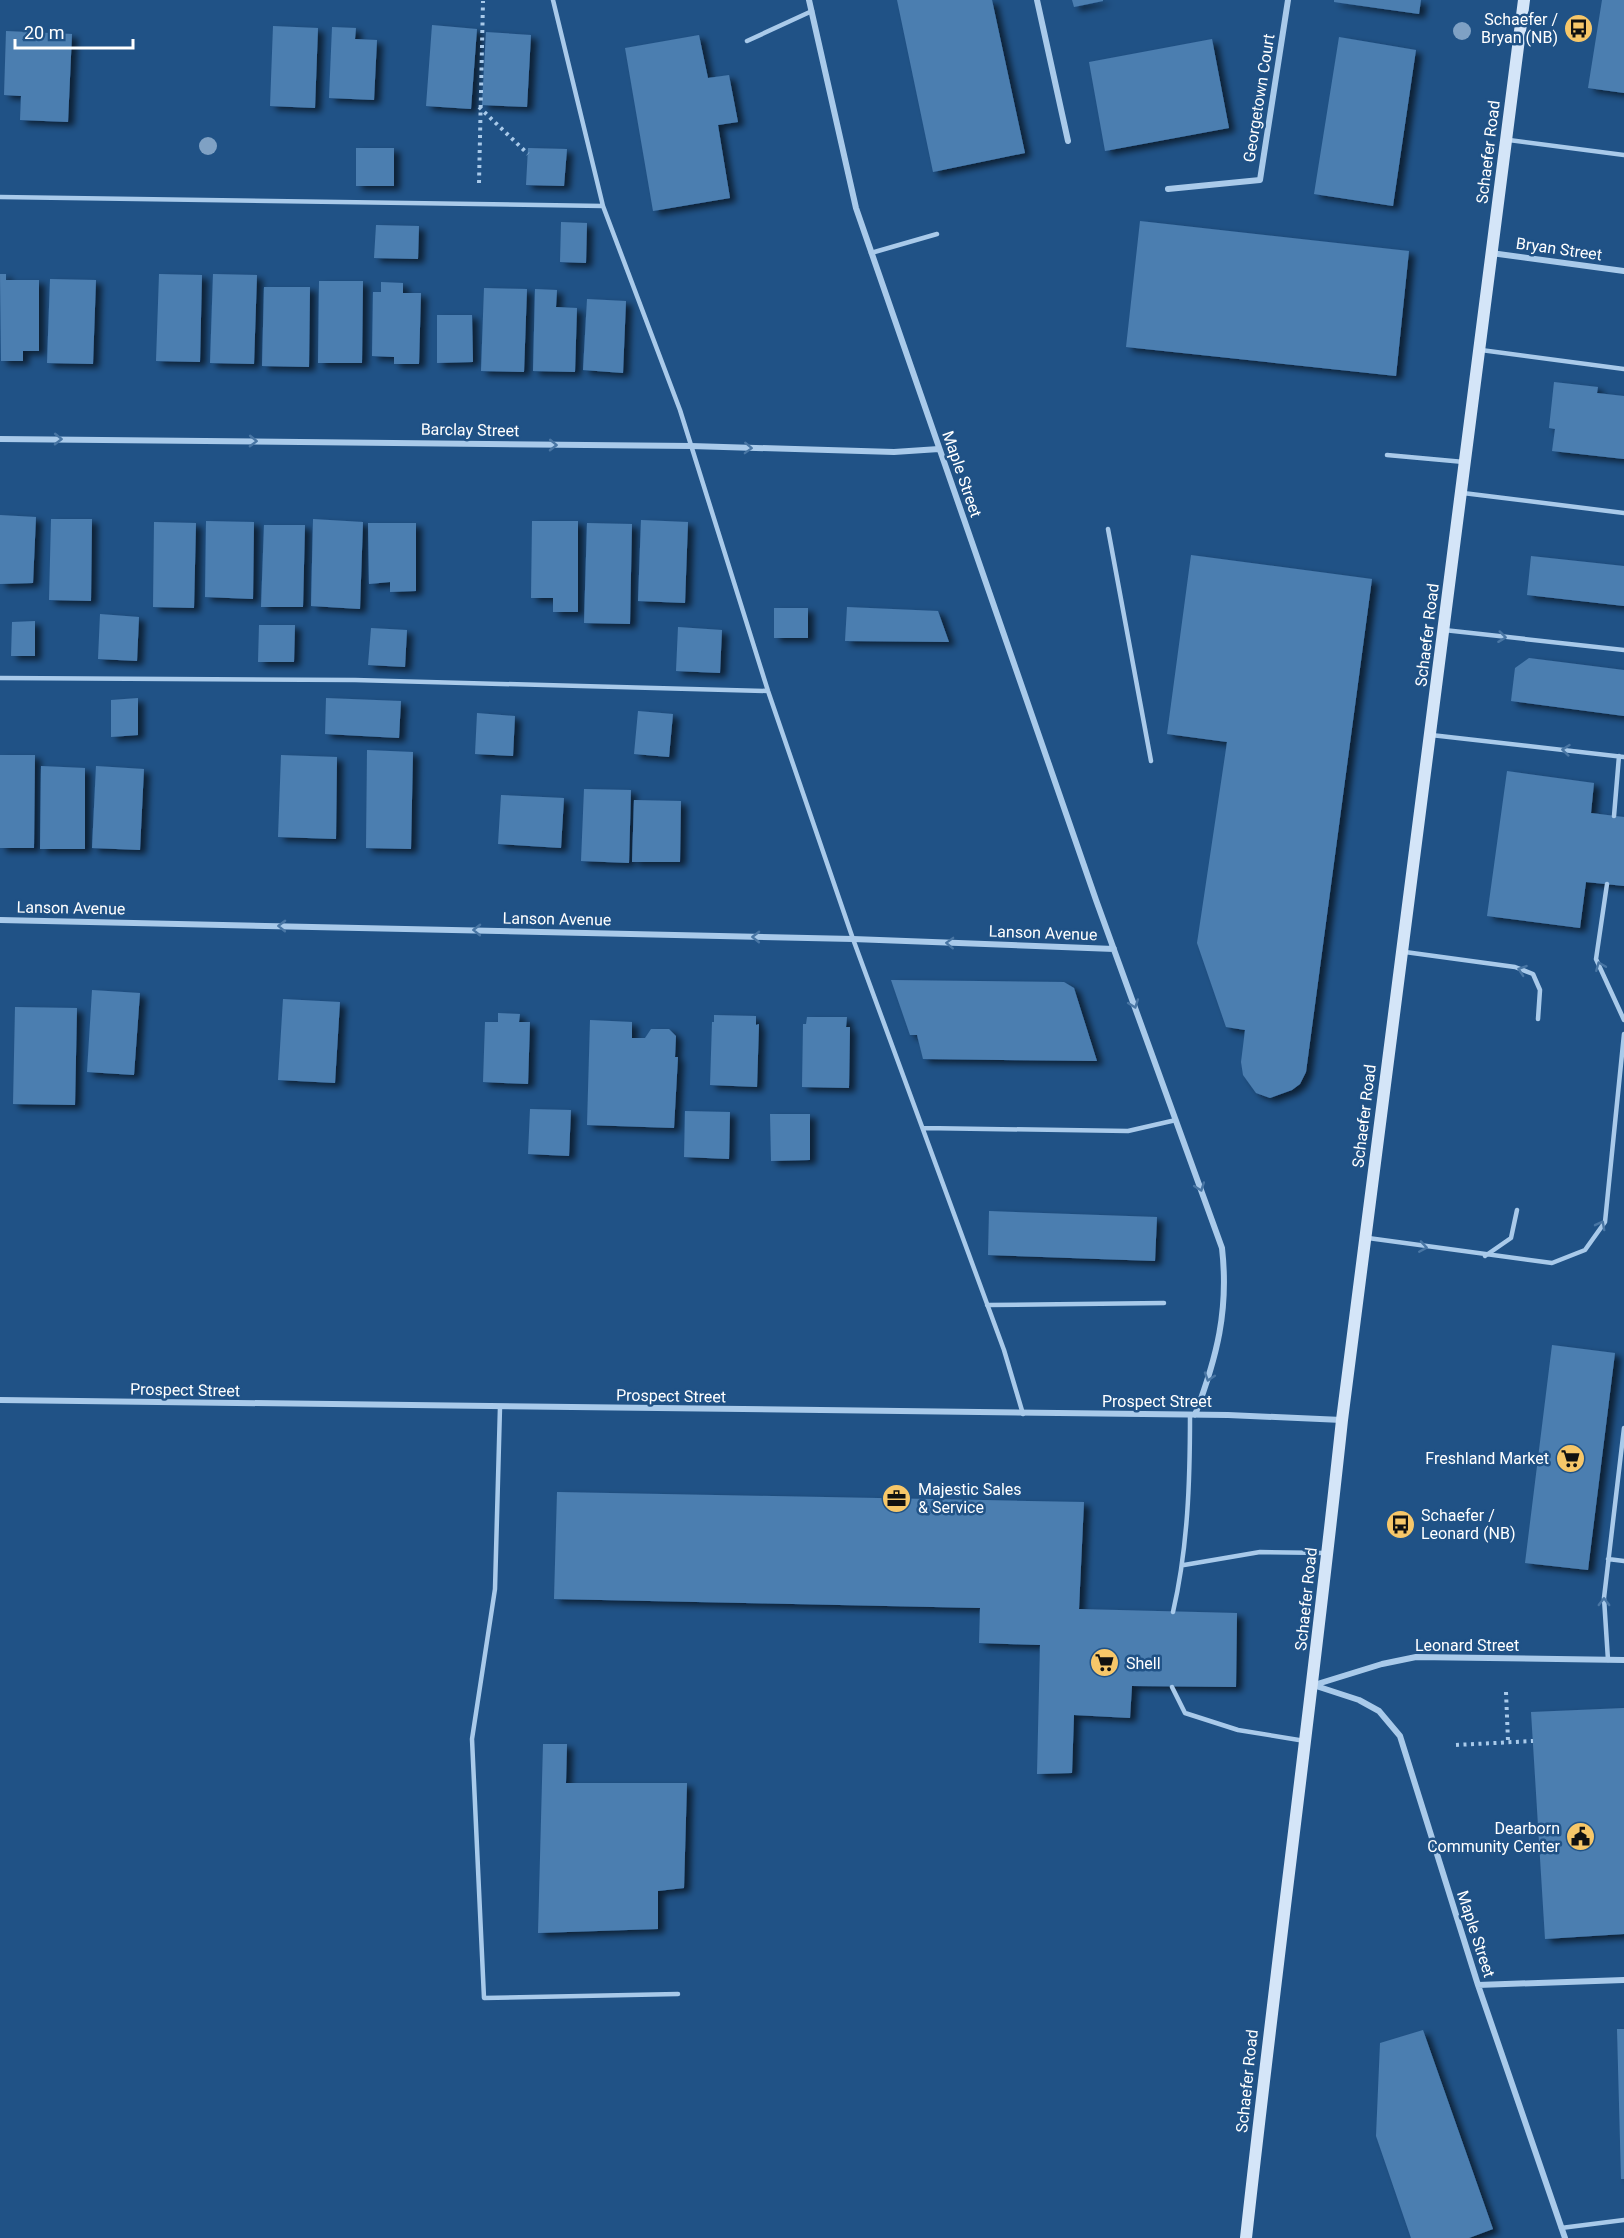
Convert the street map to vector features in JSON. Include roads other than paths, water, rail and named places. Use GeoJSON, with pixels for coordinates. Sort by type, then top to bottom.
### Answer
{"type":"FeatureCollection","features":[{"type":"Feature","properties":{"kind":"main road","name":"Schaefer Road"},"geometry":{"type":"LineString","coordinates":[[1246,2238],[1271,2010],[1329,1553],[1342,1420],[1524,0]]}},
{"type":"Feature","properties":{"kind":"street","name":"Maple Street"},"geometry":{"type":"LineString","coordinates":[[809,0],[856,208],[1114,949],[1222,1248],[1225,1272],[1221,1335],[1192,1415]]}},
{"type":"Feature","properties":{"kind":"street"},"geometry":{"type":"LineString","coordinates":[[1037,0],[1068,141]]}},
{"type":"Feature","properties":{"kind":"street","name":"Georgetown Court"},"geometry":{"type":"LineString","coordinates":[[1168,189],[1260,180],[1288,0]]}},
{"type":"Feature","properties":{"kind":"street","name":"Bryan Street"},"geometry":{"type":"LineString","coordinates":[[1491,253],[1624,271]]}},
{"type":"Feature","properties":{"kind":"street","name":"Barclay Street"},"geometry":{"type":"LineString","coordinates":[[0,439],[691,446],[894,452],[939,449]]}},
{"type":"Feature","properties":{"kind":"street","name":"Lanson Avenue"},"geometry":{"type":"LineString","coordinates":[[0,920],[853,939],[1114,949]]}},
{"type":"Feature","properties":{"kind":"street","name":"Prospect Street"},"geometry":{"type":"LineString","coordinates":[[0,1401],[1192,1415],[1342,1420]]}},
{"type":"Feature","properties":{"kind":"street","name":"Leonard Street"},"geometry":{"type":"LineString","coordinates":[[1313,1685],[1383,1664],[1416,1657],[1624,1660]]}},
{"type":"Feature","properties":{"kind":"street","name":"Maple Street"},"geometry":{"type":"LineString","coordinates":[[1313,1685],[1359,1700],[1379,1711],[1400,1736],[1478,1985],[1565,2238]]}},
{"type":"Feature","properties":{"kind":"street"},"geometry":{"type":"LineString","coordinates":[[1478,1985],[1624,1980]]}},
{"type":"Feature","properties":{"kind":"lane"},"geometry":{"type":"LineString","coordinates":[[553,0],[603,206],[691,446],[768,691],[853,939],[987,1305],[1023,1414]]}},
{"type":"Feature","properties":{"kind":"lane"},"geometry":{"type":"LineString","coordinates":[[747,41],[812,11]]}},
{"type":"Feature","properties":{"kind":"lane"},"geometry":{"type":"LineString","coordinates":[[1506,140],[1624,155]]}},
{"type":"Feature","properties":{"kind":"lane"},"geometry":{"type":"LineString","coordinates":[[0,197],[603,206]]}},
{"type":"Feature","properties":{"kind":"lane"},"geometry":{"type":"LineString","coordinates":[[872,253],[937,234]]}},
{"type":"Feature","properties":{"kind":"lane"},"geometry":{"type":"LineString","coordinates":[[1479,349],[1624,369]]}},
{"type":"Feature","properties":{"kind":"lane"},"geometry":{"type":"LineString","coordinates":[[1388,455],[1464,462]]}},
{"type":"Feature","properties":{"kind":"lane"},"geometry":{"type":"LineString","coordinates":[[1460,493],[1624,513]]}},
{"type":"Feature","properties":{"kind":"lane"},"geometry":{"type":"LineString","coordinates":[[1108,529],[1151,761]]}},
{"type":"Feature","properties":{"kind":"lane"},"geometry":{"type":"LineString","coordinates":[[1444,630],[1624,650]]}},
{"type":"Feature","properties":{"kind":"lane"},"geometry":{"type":"LineString","coordinates":[[0,678],[355,680],[768,691]]}},
{"type":"Feature","properties":{"kind":"lane"},"geometry":{"type":"LineString","coordinates":[[1431,735],[1622,756],[1614,816]]}},
{"type":"Feature","properties":{"kind":"lane"},"geometry":{"type":"LineString","coordinates":[[1606,884],[1596,959],[1624,1020]]}},
{"type":"Feature","properties":{"kind":"lane"},"geometry":{"type":"LineString","coordinates":[[1402,951],[1515,967],[1533,974],[1540,990],[1538,1019]]}},
{"type":"Feature","properties":{"kind":"lane"},"geometry":{"type":"LineString","coordinates":[[1365,1238],[1485,1256],[1552,1263],[1585,1250],[1605,1222],[1624,1034]]}},
{"type":"Feature","properties":{"kind":"lane"},"geometry":{"type":"LineString","coordinates":[[923,1128],[1128,1131],[1176,1120]]}},
{"type":"Feature","properties":{"kind":"lane"},"geometry":{"type":"LineString","coordinates":[[1485,1256],[1511,1238],[1516,1210]]}},
{"type":"Feature","properties":{"kind":"lane"},"geometry":{"type":"LineString","coordinates":[[987,1305],[1164,1303]]}},
{"type":"Feature","properties":{"kind":"lane"},"geometry":{"type":"LineString","coordinates":[[500,1407],[495,1589],[472,1739],[484,1998],[678,1994]]}},
{"type":"Feature","properties":{"kind":"lane"},"geometry":{"type":"LineString","coordinates":[[1173,1612],[1184,1565],[1192,1415]]}},
{"type":"Feature","properties":{"kind":"lane"},"geometry":{"type":"LineString","coordinates":[[1608,1660],[1604,1598],[1624,1428]]}},
{"type":"Feature","properties":{"kind":"lane"},"geometry":{"type":"LineString","coordinates":[[1184,1565],[1260,1552],[1329,1553]]}},
{"type":"Feature","properties":{"kind":"lane"},"geometry":{"type":"LineString","coordinates":[[1608,1559],[1624,1561]]}},
{"type":"Feature","properties":{"kind":"lane"},"geometry":{"type":"LineString","coordinates":[[1172,1687],[1185,1713],[1238,1730],[1306,1741]]}},
{"type":"Feature","properties":{"kind":"lane"},"geometry":{"type":"LineString","coordinates":[[1561,2228],[1624,2220]]}},
{"type":"Feature","properties":{"kind":"place","name":"Schaefer / Bryan (NB)"},"geometry":{"type":"Point","coordinates":[1579,28]}},
{"type":"Feature","properties":{"kind":"place","name":"Freshland Market"},"geometry":{"type":"Point","coordinates":[1570,1458]}},
{"type":"Feature","properties":{"kind":"place","name":"Majestic Sales & Service"},"geometry":{"type":"Point","coordinates":[897,1498]}},
{"type":"Feature","properties":{"kind":"place","name":"Schaefer / Leonard (NB)"},"geometry":{"type":"Point","coordinates":[1400,1524]}},
{"type":"Feature","properties":{"kind":"place","name":"Shell"},"geometry":{"type":"Point","coordinates":[1105,1663]}},
{"type":"Feature","properties":{"kind":"place","name":"Dearborn Community Center"},"geometry":{"type":"Point","coordinates":[1581,1837]}}]}
